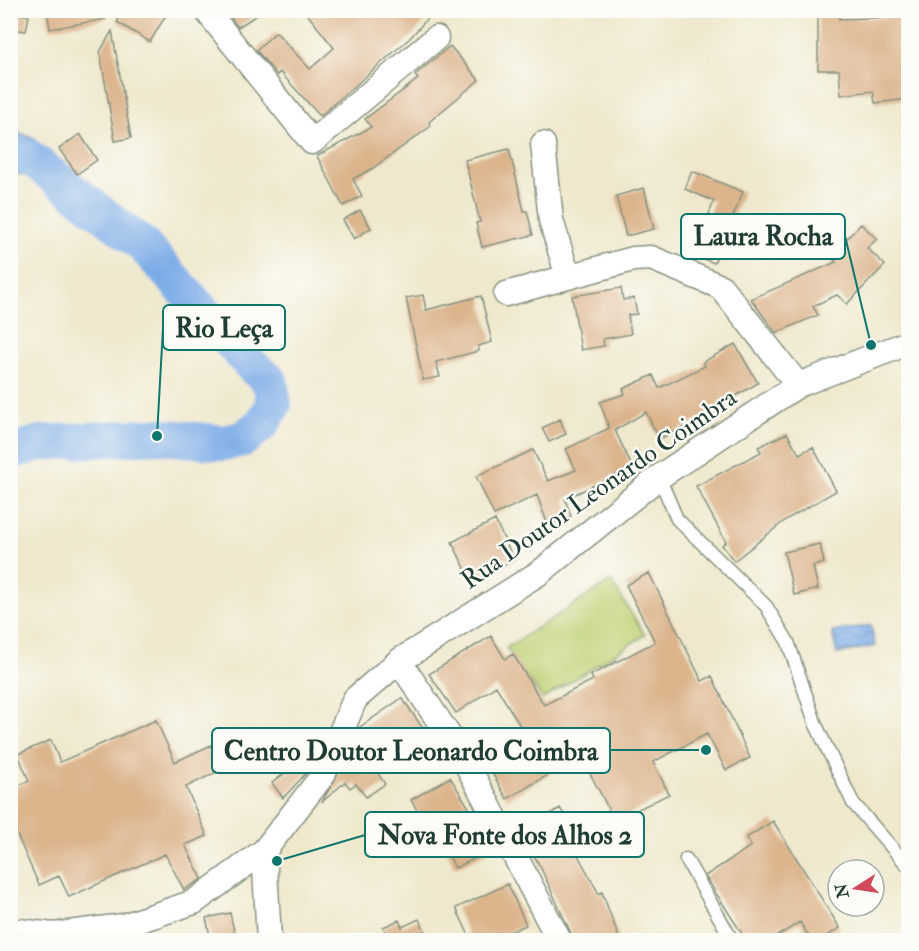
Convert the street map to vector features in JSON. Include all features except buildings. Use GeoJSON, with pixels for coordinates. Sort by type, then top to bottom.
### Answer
{"type":"FeatureCollection","features":[{"type":"Feature","properties":{"kind":"street"},"geometry":{"type":"LineString","coordinates":[[206,10],[312,142],[436,38]]}},
{"type":"Feature","properties":{"kind":"street"},"geometry":{"type":"LineString","coordinates":[[543,144],[551,220],[568,277]]}},
{"type":"Feature","properties":{"kind":"street"},"geometry":{"type":"LineString","coordinates":[[506,294],[633,259],[651,258],[721,287],[798,385]]}},
{"type":"Feature","properties":{"kind":"street","name":"Rua Doutor Leonardo Coimbra"},"geometry":{"type":"LineString","coordinates":[[10,930],[53,935],[123,926],[194,902],[264,850],[323,775],[355,699],[399,661],[539,573],[659,477],[798,385],[909,343]]}},
{"type":"Feature","properties":{"kind":"street"},"geometry":{"type":"LineString","coordinates":[[399,661],[464,757],[559,940]]}},
{"type":"Feature","properties":{"kind":"street"},"geometry":{"type":"LineString","coordinates":[[264,850],[268,940]]}},
{"type":"Feature","properties":{"kind":"lane"},"geometry":{"type":"LineString","coordinates":[[659,477],[676,519],[766,606],[788,642],[816,725],[854,803],[909,866]]}},
{"type":"Feature","properties":{"kind":"lane"},"geometry":{"type":"LineString","coordinates":[[686,859],[732,940]]}},
{"type":"Feature","properties":{"kind":"green space"},"geometry":{"type":"Polygon","coordinates":[[[611,581],[645,635],[543,699],[506,648],[611,581]]]}},
{"type":"Feature","properties":{"kind":"water"},"geometry":{"type":"Polygon","coordinates":[[[11,130],[36,139],[22,175],[11,172],[11,130]]]}},
{"type":"Feature","properties":{"kind":"water"},"geometry":{"type":"Polygon","coordinates":[[[871,625],[875,646],[837,654],[832,632],[871,625]]]}},
{"type":"Feature","properties":{"kind":"waterway"},"geometry":{"type":"LineString","coordinates":[[10,151],[26,155],[142,244],[253,367],[270,381],[274,404],[262,424],[243,439],[223,443],[157,436],[40,443],[10,452]]}},
{"type":"Feature","properties":{"kind":"place","name":"Laura Rocha"},"geometry":{"type":"Point","coordinates":[871,345]}},
{"type":"Feature","properties":{"kind":"place","name":"Rio Leça"},"geometry":{"type":"Point","coordinates":[157,436]}},
{"type":"Feature","properties":{"kind":"place","name":"Centro Doutor Leonardo Coimbra"},"geometry":{"type":"Point","coordinates":[706,750]}},
{"type":"Feature","properties":{"kind":"place","name":"Nova Fonte dos Alhos 2"},"geometry":{"type":"Point","coordinates":[277,861]}}]}
